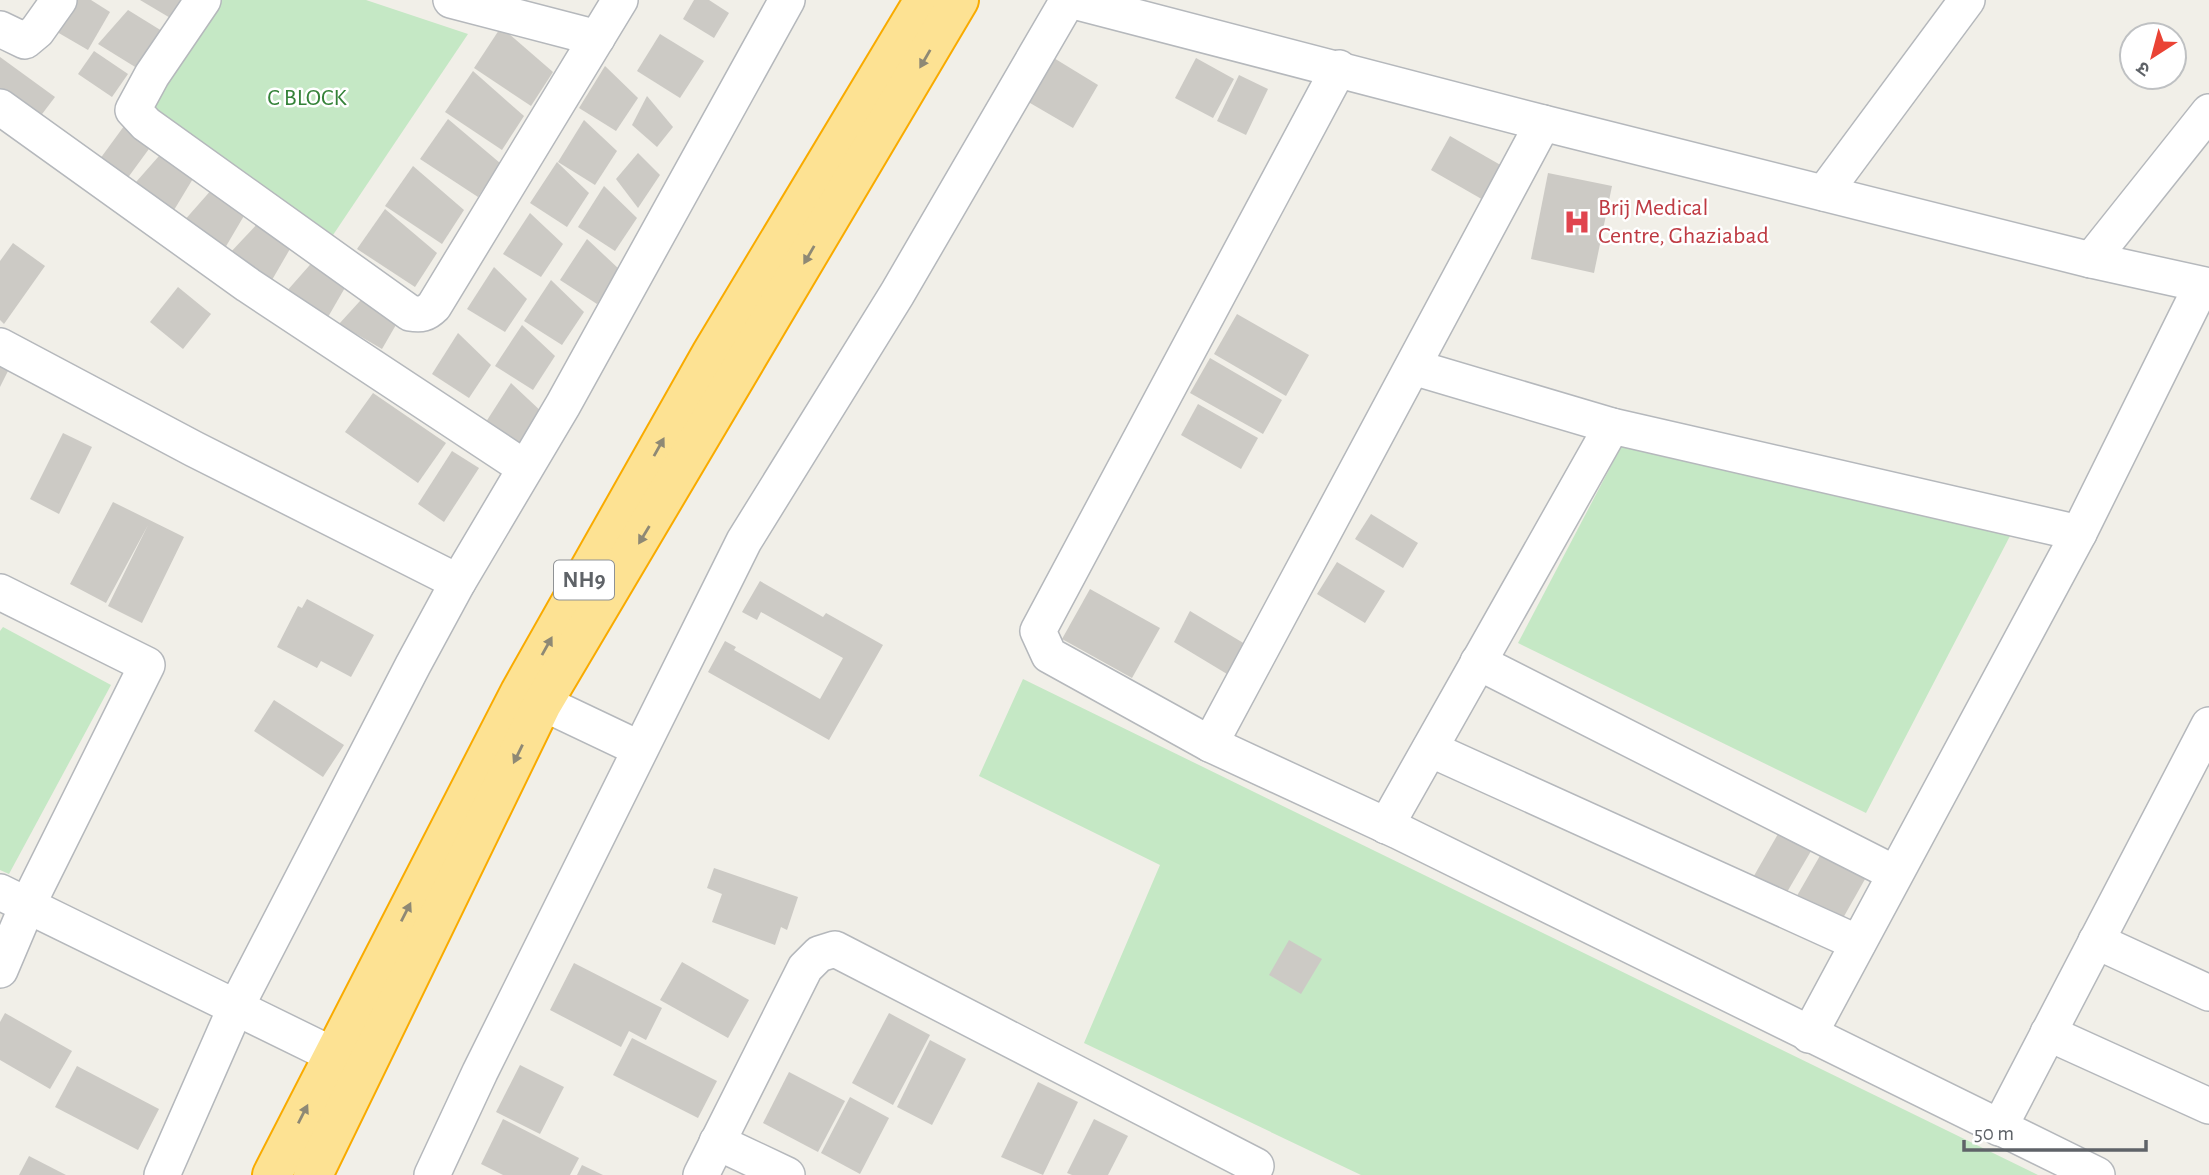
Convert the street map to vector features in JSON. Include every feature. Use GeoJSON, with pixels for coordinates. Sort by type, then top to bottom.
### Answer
{"type":"FeatureCollection","features":[{"type":"Feature","properties":{"kind":"highway","name":"NH9"},"geometry":{"type":"LineString","coordinates":[[272,1175],[333,1055],[531,698],[711,354],[924,0]]}},
{"type":"Feature","properties":{"kind":"highway","name":"NH9"},"geometry":{"type":"LineString","coordinates":[[313,1175],[531,698],[959,0]]}},
{"type":"Feature","properties":{"kind":"street"},"geometry":{"type":"LineString","coordinates":[[0,29],[25,41],[37,31],[59,0]]}},
{"type":"Feature","properties":{"kind":"street"},"geometry":{"type":"LineString","coordinates":[[203,0],[152,75],[133,110],[146,124],[410,313],[418,314],[427,313],[434,306],[620,0]]}},
{"type":"Feature","properties":{"kind":"street"},"geometry":{"type":"LineString","coordinates":[[451,0],[597,38]]}},
{"type":"Feature","properties":{"kind":"street"},"geometry":{"type":"LineString","coordinates":[[162,1175],[235,1009],[458,582],[525,468],[787,0]]}},
{"type":"Feature","properties":{"kind":"street"},"geometry":{"type":"LineString","coordinates":[[432,1175],[480,1072],[744,541],[897,294],[1069,0],[1543,123],[2091,260],[2206,285],[2079,533],[1809,1035]]}},
{"type":"Feature","properties":{"kind":"street"},"geometry":{"type":"LineString","coordinates":[[1824,193],[1968,0]]}},
{"type":"Feature","properties":{"kind":"street"},"geometry":{"type":"LineString","coordinates":[[1339,68],[1038,631],[1048,655],[1210,744],[1386,825],[2097,1175]]}},
{"type":"Feature","properties":{"kind":"street"},"geometry":{"type":"LineString","coordinates":[[0,107],[248,285],[525,468]]}},
{"type":"Feature","properties":{"kind":"street"},"geometry":{"type":"LineString","coordinates":[[2091,260],[2209,112]]}},
{"type":"Feature","properties":{"kind":"street"},"geometry":{"type":"LineString","coordinates":[[1210,744],[1543,123]]}},
{"type":"Feature","properties":{"kind":"street"},"geometry":{"type":"LineString","coordinates":[[0,346],[194,449],[458,582]]}},
{"type":"Feature","properties":{"kind":"street"},"geometry":{"type":"LineString","coordinates":[[1413,366],[1612,425],[2079,533]]}},
{"type":"Feature","properties":{"kind":"street"},"geometry":{"type":"LineString","coordinates":[[1386,825],[1612,425]]}},
{"type":"Feature","properties":{"kind":"street"},"geometry":{"type":"LineString","coordinates":[[0,592],[147,665],[14,898],[0,970]]}},
{"type":"Feature","properties":{"kind":"street"},"geometry":{"type":"LineString","coordinates":[[1478,662],[1894,873]]}},
{"type":"Feature","properties":{"kind":"street"},"geometry":{"type":"LineString","coordinates":[[531,698],[640,749]]}},
{"type":"Feature","properties":{"kind":"street"},"geometry":{"type":"LineString","coordinates":[[1999,1128],[2209,725]]}},
{"type":"Feature","properties":{"kind":"street"},"geometry":{"type":"LineString","coordinates":[[1430,749],[1858,943]]}},
{"type":"Feature","properties":{"kind":"street"},"geometry":{"type":"LineString","coordinates":[[14,898],[333,1055]]}},
{"type":"Feature","properties":{"kind":"street"},"geometry":{"type":"LineString","coordinates":[[2096,941],[2209,993]]}},
{"type":"Feature","properties":{"kind":"street"},"geometry":{"type":"LineString","coordinates":[[701,1175],[805,968],[819,954],[835,949],[1260,1172]]}},
{"type":"Feature","properties":{"kind":"street"},"geometry":{"type":"LineString","coordinates":[[2048,1033],[2209,1107]]}},
{"type":"Feature","properties":{"kind":"street"},"geometry":{"type":"LineString","coordinates":[[718,1142],[786,1175]]}},
{"type":"Feature","properties":{"kind":"green space","name":"C BLOCK"},"geometry":{"type":"Polygon","coordinates":[[[222,0],[366,0],[468,34],[333,235],[149,107],[222,0]]]}},
{"type":"Feature","properties":{"kind":"green space"},"geometry":{"type":"Polygon","coordinates":[[[1623,443],[2010,536],[1866,813],[1518,643],[1623,443]]]}},
{"type":"Feature","properties":{"kind":"green space"},"geometry":{"type":"Polygon","coordinates":[[[3,627],[111,685],[9,874],[0,870],[0,631],[3,627]]]}},
{"type":"Feature","properties":{"kind":"green space"},"geometry":{"type":"Polygon","coordinates":[[[1023,679],[2038,1175],[1361,1175],[1084,1043],[1160,865],[979,776],[1023,679]]]}},
{"type":"Feature","properties":{"kind":"building"},"geometry":{"type":"Polygon","coordinates":[[[67,0],[91,0],[110,12],[88,50],[45,25],[67,0]]]}},
{"type":"Feature","properties":{"kind":"building"},"geometry":{"type":"Polygon","coordinates":[[[140,0],[183,0],[172,19],[140,0]]]}},
{"type":"Feature","properties":{"kind":"building"},"geometry":{"type":"Polygon","coordinates":[[[694,0],[709,0],[729,13],[714,38],[683,19],[694,0]]]}},
{"type":"Feature","properties":{"kind":"building"},"geometry":{"type":"Polygon","coordinates":[[[128,10],[162,31],[140,70],[98,44],[128,10]]]}},
{"type":"Feature","properties":{"kind":"building"},"geometry":{"type":"Polygon","coordinates":[[[501,27],[553,72],[531,106],[474,68],[501,27]]]}},
{"type":"Feature","properties":{"kind":"building"},"geometry":{"type":"Polygon","coordinates":[[[660,34],[704,61],[680,98],[637,71],[660,34]]]}},
{"type":"Feature","properties":{"kind":"building"},"geometry":{"type":"Polygon","coordinates":[[[94,51],[128,74],[112,97],[78,74],[94,51]]]}},
{"type":"Feature","properties":{"kind":"building"},"geometry":{"type":"Polygon","coordinates":[[[1044,52],[1098,85],[1073,128],[1018,96],[1044,52]]]}},
{"type":"Feature","properties":{"kind":"building"},"geometry":{"type":"Polygon","coordinates":[[[0,57],[55,97],[36,122],[0,96],[0,57]]]}},
{"type":"Feature","properties":{"kind":"building"},"geometry":{"type":"Polygon","coordinates":[[[1196,58],[1234,79],[1213,118],[1175,98],[1196,58]]]}},
{"type":"Feature","properties":{"kind":"building"},"geometry":{"type":"Polygon","coordinates":[[[605,66],[638,98],[616,131],[579,108],[605,66]]]}},
{"type":"Feature","properties":{"kind":"building"},"geometry":{"type":"Polygon","coordinates":[[[473,71],[524,116],[502,150],[445,112],[473,71]]]}},
{"type":"Feature","properties":{"kind":"building"},"geometry":{"type":"Polygon","coordinates":[[[1239,75],[1268,89],[1246,135],[1217,121],[1239,75]]]}},
{"type":"Feature","properties":{"kind":"building"},"geometry":{"type":"Polygon","coordinates":[[[647,96],[673,127],[657,147],[632,125],[647,96]]]}},
{"type":"Feature","properties":{"kind":"building"},"geometry":{"type":"Polygon","coordinates":[[[448,119],[500,163],[478,197],[420,159],[448,119]]]}},
{"type":"Feature","properties":{"kind":"building"},"geometry":{"type":"Polygon","coordinates":[[[584,120],[617,151],[595,185],[558,162],[584,120]]]}},
{"type":"Feature","properties":{"kind":"building"},"geometry":{"type":"Polygon","coordinates":[[[127,122],[154,142],[124,183],[97,163],[127,122]]]}},
{"type":"Feature","properties":{"kind":"building"},"geometry":{"type":"Polygon","coordinates":[[[1450,136],[1504,167],[1485,201],[1431,170],[1450,136]]]}},
{"type":"Feature","properties":{"kind":"building"},"geometry":{"type":"Polygon","coordinates":[[[638,153],[660,175],[638,208],[616,179],[638,153]]]}},
{"type":"Feature","properties":{"kind":"building"},"geometry":{"type":"Polygon","coordinates":[[[159,156],[194,177],[171,215],[129,190],[159,156]]]}},
{"type":"Feature","properties":{"kind":"building"},"geometry":{"type":"Polygon","coordinates":[[[557,162],[589,193],[567,227],[530,203],[557,162]]]}},
{"type":"Feature","properties":{"kind":"building"},"geometry":{"type":"Polygon","coordinates":[[[413,166],[464,210],[442,244],[385,206],[413,166]]]}},
{"type":"Feature","properties":{"kind":"building"},"geometry":{"type":"Polygon","coordinates":[[[1548,173],[1612,186],[1594,273],[1531,259],[1548,173]]]}},
{"type":"Feature","properties":{"kind":"building"},"geometry":{"type":"Polygon","coordinates":[[[604,186],[637,218],[615,251],[578,227],[604,186]]]}},
{"type":"Feature","properties":{"kind":"building"},"geometry":{"type":"Polygon","coordinates":[[[213,188],[248,209],[225,248],[183,222],[213,188]]]}},
{"type":"Feature","properties":{"kind":"building"},"geometry":{"type":"Polygon","coordinates":[[[385,209],[437,253],[415,287],[357,249],[385,209]]]}},
{"type":"Feature","properties":{"kind":"building"},"geometry":{"type":"Polygon","coordinates":[[[530,213],[563,244],[541,277],[503,254],[530,213]]]}},
{"type":"Feature","properties":{"kind":"building"},"geometry":{"type":"Polygon","coordinates":[[[260,221],[294,242],[272,280],[229,254],[260,221]]]}},
{"type":"Feature","properties":{"kind":"building"},"geometry":{"type":"Polygon","coordinates":[[[587,239],[620,270],[597,304],[560,280],[587,239]]]}},
{"type":"Feature","properties":{"kind":"building"},"geometry":{"type":"Polygon","coordinates":[[[13,243],[45,266],[4,324],[0,320],[0,261],[13,243]]]}},
{"type":"Feature","properties":{"kind":"building"},"geometry":{"type":"Polygon","coordinates":[[[316,258],[350,279],[328,317],[286,292],[316,258]]]}},
{"type":"Feature","properties":{"kind":"building"},"geometry":{"type":"Polygon","coordinates":[[[494,267],[527,299],[505,332],[467,309],[494,267]]]}},
{"type":"Feature","properties":{"kind":"building"},"geometry":{"type":"Polygon","coordinates":[[[551,280],[584,312],[562,345],[524,321],[551,280]]]}},
{"type":"Feature","properties":{"kind":"building"},"geometry":{"type":"Polygon","coordinates":[[[178,287],[211,314],[183,349],[150,322],[178,287]]]}},
{"type":"Feature","properties":{"kind":"building"},"geometry":{"type":"Polygon","coordinates":[[[370,290],[404,311],[382,349],[339,324],[370,290]]]}},
{"type":"Feature","properties":{"kind":"building"},"geometry":{"type":"Polygon","coordinates":[[[1237,314],[1309,355],[1286,396],[1214,354],[1237,314]]]}},
{"type":"Feature","properties":{"kind":"building"},"geometry":{"type":"Polygon","coordinates":[[[522,325],[555,356],[533,390],[495,366],[522,325]]]}},
{"type":"Feature","properties":{"kind":"building"},"geometry":{"type":"Polygon","coordinates":[[[458,333],[491,365],[469,398],[432,374],[458,333]]]}},
{"type":"Feature","properties":{"kind":"building"},"geometry":{"type":"Polygon","coordinates":[[[0,358],[12,363],[0,387],[0,358]]]}},
{"type":"Feature","properties":{"kind":"building"},"geometry":{"type":"Polygon","coordinates":[[[1210,358],[1282,400],[1263,434],[1190,393],[1210,358]]]}},
{"type":"Feature","properties":{"kind":"building"},"geometry":{"type":"Polygon","coordinates":[[[511,383],[544,414],[522,448],[484,425],[511,383]]]}},
{"type":"Feature","properties":{"kind":"building"},"geometry":{"type":"Polygon","coordinates":[[[373,393],[446,443],[418,483],[345,432],[373,393]]]}},
{"type":"Feature","properties":{"kind":"building"},"geometry":{"type":"Polygon","coordinates":[[[1198,404],[1258,438],[1241,469],[1181,435],[1198,404]]]}},
{"type":"Feature","properties":{"kind":"building"},"geometry":{"type":"Polygon","coordinates":[[[63,433],[92,447],[59,514],[30,499],[63,433]]]}},
{"type":"Feature","properties":{"kind":"building"},"geometry":{"type":"Polygon","coordinates":[[[452,451],[479,468],[444,522],[418,504],[452,451]]]}},
{"type":"Feature","properties":{"kind":"building"},"geometry":{"type":"Polygon","coordinates":[[[113,502],[184,537],[142,623],[108,606],[148,525],[106,603],[70,584],[113,502]]]}},
{"type":"Feature","properties":{"kind":"building"},"geometry":{"type":"Polygon","coordinates":[[[1371,514],[1418,543],[1403,568],[1355,539],[1371,514]]]}},
{"type":"Feature","properties":{"kind":"building"},"geometry":{"type":"Polygon","coordinates":[[[1337,562],[1385,591],[1365,623],[1317,594],[1337,562]]]}},
{"type":"Feature","properties":{"kind":"building"},"geometry":{"type":"Polygon","coordinates":[[[760,581],[823,617],[826,613],[883,645],[829,740],[708,672],[725,641],[736,647],[734,650],[820,699],[843,658],[761,612],[757,620],[742,612],[760,581]]]}},
{"type":"Feature","properties":{"kind":"building"},"geometry":{"type":"Polygon","coordinates":[[[1090,589],[1160,628],[1132,678],[1062,639],[1090,589]]]}},
{"type":"Feature","properties":{"kind":"building"},"geometry":{"type":"Polygon","coordinates":[[[307,599],[374,635],[351,677],[321,661],[317,668],[277,647],[298,606],[302,608],[307,599]]]}},
{"type":"Feature","properties":{"kind":"building"},"geometry":{"type":"Polygon","coordinates":[[[1190,611],[1250,647],[1232,677],[1174,642],[1190,611]]]}},
{"type":"Feature","properties":{"kind":"building"},"geometry":{"type":"Polygon","coordinates":[[[274,700],[344,745],[323,777],[254,731],[274,700]]]}},
{"type":"Feature","properties":{"kind":"building"},"geometry":{"type":"Polygon","coordinates":[[[1782,827],[1814,846],[1783,899],[1751,881],[1782,827]]]}},
{"type":"Feature","properties":{"kind":"building"},"geometry":{"type":"Polygon","coordinates":[[[1825,847],[1869,872],[1838,927],[1794,901],[1825,847]]]}},
{"type":"Feature","properties":{"kind":"building"},"geometry":{"type":"Polygon","coordinates":[[[714,868],[798,897],[787,930],[781,927],[775,945],[712,922],[722,894],[707,888],[714,868]]]}},
{"type":"Feature","properties":{"kind":"building"},"geometry":{"type":"Polygon","coordinates":[[[1289,940],[1322,959],[1301,994],[1269,975],[1289,940]]]}},
{"type":"Feature","properties":{"kind":"building"},"geometry":{"type":"Polygon","coordinates":[[[682,962],[749,1000],[728,1038],[660,1000],[682,962]]]}},
{"type":"Feature","properties":{"kind":"building"},"geometry":{"type":"Polygon","coordinates":[[[574,963],[662,1008],[646,1040],[629,1031],[621,1047],[550,1010],[574,963]]]}},
{"type":"Feature","properties":{"kind":"building"},"geometry":{"type":"Polygon","coordinates":[[[5,1013],[72,1051],[50,1089],[0,1060],[0,1022],[5,1013]]]}},
{"type":"Feature","properties":{"kind":"building"},"geometry":{"type":"Polygon","coordinates":[[[889,1013],[930,1035],[893,1105],[852,1083],[889,1013]]]}},
{"type":"Feature","properties":{"kind":"building"},"geometry":{"type":"Polygon","coordinates":[[[632,1038],[717,1081],[698,1118],[613,1075],[632,1038]]]}},
{"type":"Feature","properties":{"kind":"building"},"geometry":{"type":"Polygon","coordinates":[[[930,1040],[966,1059],[932,1125],[897,1107],[930,1040]]]}},
{"type":"Feature","properties":{"kind":"building"},"geometry":{"type":"Polygon","coordinates":[[[520,1065],[564,1087],[540,1134],[496,1112],[520,1065]]]}},
{"type":"Feature","properties":{"kind":"building"},"geometry":{"type":"Polygon","coordinates":[[[77,1066],[159,1109],[138,1150],[55,1107],[77,1066]]]}},
{"type":"Feature","properties":{"kind":"building"},"geometry":{"type":"Polygon","coordinates":[[[789,1072],[845,1101],[818,1152],[763,1123],[789,1072]]]}},
{"type":"Feature","properties":{"kind":"building"},"geometry":{"type":"Polygon","coordinates":[[[1038,1082],[1078,1102],[1043,1175],[1001,1157],[1038,1082]]]}},
{"type":"Feature","properties":{"kind":"building"},"geometry":{"type":"Polygon","coordinates":[[[850,1097],[889,1118],[860,1174],[821,1153],[850,1097]]]}},
{"type":"Feature","properties":{"kind":"building"},"geometry":{"type":"Polygon","coordinates":[[[503,1119],[579,1158],[570,1175],[503,1175],[481,1164],[503,1119]]]}},
{"type":"Feature","properties":{"kind":"building"},"geometry":{"type":"Polygon","coordinates":[[[1094,1119],[1128,1136],[1108,1175],[1067,1173],[1094,1119]]]}},
{"type":"Feature","properties":{"kind":"building"},"geometry":{"type":"Polygon","coordinates":[[[29,1156],[66,1175],[19,1175],[29,1156]]]}},
{"type":"Feature","properties":{"kind":"building"},"geometry":{"type":"Polygon","coordinates":[[[582,1165],[603,1175],[577,1175],[582,1165]]]}},
{"type":"Feature","properties":{"kind":"place","name":"Brij Medical Centre, Ghaziabad"},"geometry":{"type":"Point","coordinates":[1577,222]}}]}
